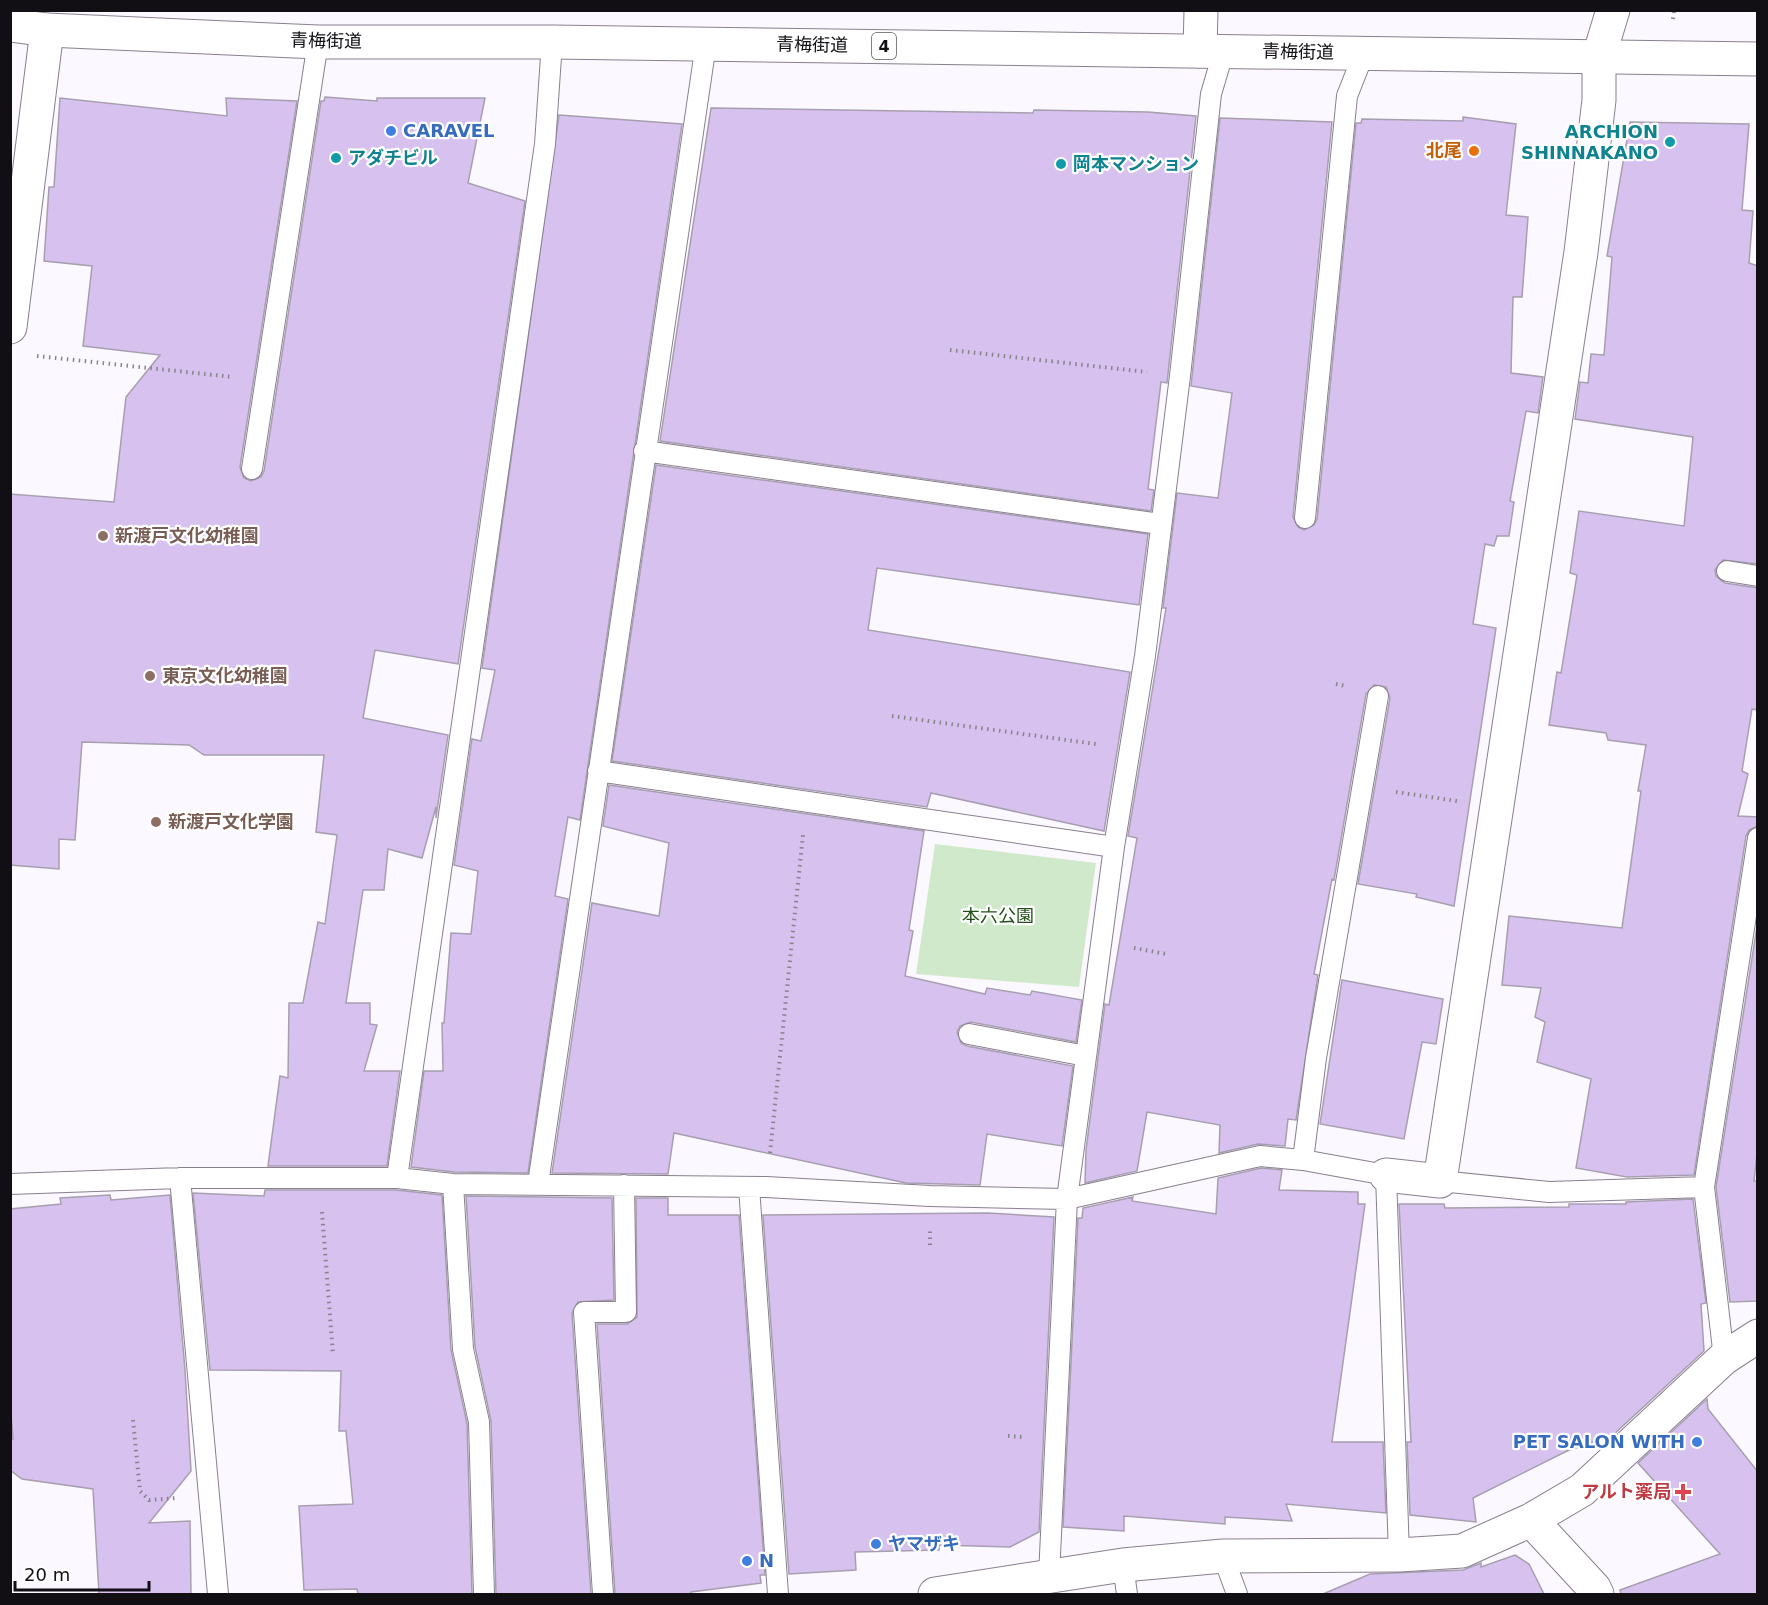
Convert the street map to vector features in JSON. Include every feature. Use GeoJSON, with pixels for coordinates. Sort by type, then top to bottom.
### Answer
{"type":"FeatureCollection","features":[{"type":"Feature","properties":{"kind":"street"},"geometry":{"type":"LineString","coordinates":[[1201,10],[1212,51]]}},
{"type":"Feature","properties":{"kind":"street"},"geometry":{"type":"LineString","coordinates":[[1386,1175],[1440,1181],[1581,252],[1599,100],[1599,56],[1613,10]]}},
{"type":"Feature","properties":{"kind":"street","name":"青梅街道"},"geometry":{"type":"LineString","coordinates":[[10,25],[47,30],[318,42],[552,42],[1758,59]]}},
{"type":"Feature","properties":{"kind":"street"},"geometry":{"type":"LineString","coordinates":[[10,327],[47,30]]}},
{"type":"Feature","properties":{"kind":"street"},"geometry":{"type":"LineString","coordinates":[[935,1594],[1049,1576],[1125,1580],[1223,1556],[1399,1555],[1462,1551],[1531,1520],[1582,1490],[1724,1358],[1758,1336]]}},
{"type":"Feature","properties":{"kind":"street"},"geometry":{"type":"LineString","coordinates":[[1531,1520],[1597,1594]]}},
{"type":"Feature","properties":{"kind":"lane"},"geometry":{"type":"LineString","coordinates":[[252,469],[318,42]]}},
{"type":"Feature","properties":{"kind":"lane"},"geometry":{"type":"LineString","coordinates":[[397,1178],[545,144],[552,42]]}},
{"type":"Feature","properties":{"kind":"lane"},"geometry":{"type":"LineString","coordinates":[[538,1184],[644,452],[706,44]]}},
{"type":"Feature","properties":{"kind":"lane"},"geometry":{"type":"LineString","coordinates":[[1049,1576],[1067,1199],[1114,846],[1145,656],[1180,376],[1211,94],[1212,51]]}},
{"type":"Feature","properties":{"kind":"lane"},"geometry":{"type":"LineString","coordinates":[[1305,518],[1347,96],[1364,53]]}},
{"type":"Feature","properties":{"kind":"lane"},"geometry":{"type":"LineString","coordinates":[[644,452],[1160,524]]}},
{"type":"Feature","properties":{"kind":"lane"},"geometry":{"type":"LineString","coordinates":[[1727,570],[1758,576]]}},
{"type":"Feature","properties":{"kind":"lane"},"geometry":{"type":"LineString","coordinates":[[1303,1160],[1316,1058],[1378,696]]}},
{"type":"Feature","properties":{"kind":"lane"},"geometry":{"type":"LineString","coordinates":[[598,771],[1114,846]]}},
{"type":"Feature","properties":{"kind":"lane"},"geometry":{"type":"LineString","coordinates":[[1724,1358],[1704,1187],[1758,838]]}},
{"type":"Feature","properties":{"kind":"lane"},"geometry":{"type":"LineString","coordinates":[[969,1034],[1086,1056]]}},
{"type":"Feature","properties":{"kind":"lane"},"geometry":{"type":"LineString","coordinates":[[10,1184],[180,1178],[319,1180],[397,1178],[453,1184],[758,1187],[930,1196],[1067,1199],[1260,1156],[1303,1160],[1386,1175],[1399,1555]]}},
{"type":"Feature","properties":{"kind":"lane"},"geometry":{"type":"LineString","coordinates":[[180,1178],[218,1594]]}},
{"type":"Feature","properties":{"kind":"lane"},"geometry":{"type":"LineString","coordinates":[[1440,1181],[1549,1192],[1704,1187]]}},
{"type":"Feature","properties":{"kind":"lane"},"geometry":{"type":"LineString","coordinates":[[453,1184],[463,1349],[479,1422],[484,1594]]}},
{"type":"Feature","properties":{"kind":"lane"},"geometry":{"type":"LineString","coordinates":[[603,1594],[584,1311],[626,1311],[624,1185]]}},
{"type":"Feature","properties":{"kind":"lane"},"geometry":{"type":"LineString","coordinates":[[758,1187],[777,1594]]}},
{"type":"Feature","properties":{"kind":"lane"},"geometry":{"type":"LineString","coordinates":[[1223,1556],[1237,1594]]}},
{"type":"Feature","properties":{"kind":"path"},"geometry":{"type":"LineString","coordinates":[[950,350],[1180,376]]}},
{"type":"Feature","properties":{"kind":"path"},"geometry":{"type":"LineString","coordinates":[[34,356],[266,380]]}},
{"type":"Feature","properties":{"kind":"path"},"geometry":{"type":"LineString","coordinates":[[892,716],[1130,749]]}},
{"type":"Feature","properties":{"kind":"path"},"geometry":{"type":"LineString","coordinates":[[1362,786],[1496,808]]}},
{"type":"Feature","properties":{"kind":"path"},"geometry":{"type":"LineString","coordinates":[[758,1187],[807,801]]}},
{"type":"Feature","properties":{"kind":"path"},"geometry":{"type":"LineString","coordinates":[[319,1180],[333,1355]]}},
{"type":"Feature","properties":{"kind":"path"},"geometry":{"type":"LineString","coordinates":[[133,1420],[140,1491],[149,1500],[209,1495]]}},
{"type":"Feature","properties":{"kind":"green space","name":"本六公園"},"geometry":{"type":"Polygon","coordinates":[[[935,844],[1096,863],[1079,987],[916,974],[935,844]]]}},
{"type":"Feature","properties":{"kind":"building"},"geometry":{"type":"Polygon","coordinates":[[[325,97],[377,101],[377,98],[485,98],[468,183],[525,201],[458,664],[375,650],[363,718],[448,735],[436,818],[436,807],[422,858],[388,849],[384,890],[363,890],[346,1003],[370,1003],[370,1024],[377,1025],[364,1071],[400,1071],[387,1166],[268,1166],[280,1076],[288,1078],[289,1003],[303,1003],[318,922],[325,924],[337,835],[316,832],[324,755],[204,755],[189,745],[82,742],[75,840],[59,839],[59,869],[10,865],[10,494],[114,502],[126,397],[160,355],[83,346],[92,266],[44,261],[49,187],[54,187],[60,98],[227,116],[226,98],[297,101],[240,467],[244,478],[251,481],[261,477],[264,471],[321,101],[324,101],[325,97]]]}},
{"type":"Feature","properties":{"kind":"building"},"geometry":{"type":"Polygon","coordinates":[[[711,108],[1033,113],[1034,110],[1148,112],[1196,116],[1167,383],[1161,382],[1148,489],[1154,490],[1151,511],[660,441],[711,108]]]}},
{"type":"Feature","properties":{"kind":"building"},"geometry":{"type":"Polygon","coordinates":[[[559,115],[682,124],[580,820],[568,817],[555,896],[568,899],[528,1173],[454,1172],[411,1167],[424,1071],[443,1071],[442,1023],[444,1023],[451,933],[471,934],[478,871],[454,865],[472,739],[481,741],[495,670],[482,668],[559,115]]]}},
{"type":"Feature","properties":{"kind":"building"},"geometry":{"type":"Polygon","coordinates":[[[1463,117],[1516,124],[1506,215],[1528,217],[1522,297],[1513,297],[1511,373],[1543,377],[1538,413],[1526,411],[1510,501],[1514,502],[1509,536],[1497,536],[1494,546],[1485,544],[1473,624],[1496,628],[1454,906],[1416,897],[1417,894],[1358,884],[1390,698],[1386,687],[1374,685],[1366,694],[1334,880],[1332,879],[1314,974],[1318,975],[1296,1120],[1288,1119],[1285,1146],[1258,1144],[1219,1153],[1220,1125],[1147,1112],[1137,1171],[1085,1183],[1086,1150],[1105,1004],[1109,1005],[1137,838],[1128,836],[1166,608],[1163,608],[1177,493],[1218,498],[1232,393],[1191,386],[1220,118],[1332,122],[1293,517],[1298,527],[1304,530],[1314,525],[1317,519],[1356,123],[1361,123],[1362,119],[1463,121],[1463,117]]]}},
{"type":"Feature","properties":{"kind":"building"},"geometry":{"type":"Polygon","coordinates":[[[1630,122],[1749,124],[1742,210],[1753,211],[1749,263],[1758,266],[1758,564],[1723,560],[1715,570],[1716,576],[1725,583],[1758,588],[1758,710],[1752,709],[1742,771],[1748,774],[1738,816],[1758,817],[1758,826],[1749,830],[1746,836],[1694,1175],[1627,1177],[1576,1168],[1591,1079],[1537,1062],[1545,1022],[1535,1017],[1541,988],[1502,985],[1509,916],[1622,928],[1641,791],[1638,791],[1646,745],[1608,740],[1606,733],[1549,725],[1557,672],[1561,673],[1577,575],[1570,573],[1579,511],[1684,526],[1693,437],[1575,419],[1580,382],[1588,383],[1591,354],[1604,355],[1612,257],[1607,256],[1630,122]]]}},
{"type":"Feature","properties":{"kind":"building"},"geometry":{"type":"Polygon","coordinates":[[[656,465],[1148,534],[1139,605],[877,568],[868,630],[1130,672],[1104,831],[931,793],[927,807],[612,761],[656,465]]]}},
{"type":"Feature","properties":{"kind":"building"},"geometry":{"type":"Polygon","coordinates":[[[609,785],[924,831],[909,930],[913,931],[905,976],[985,994],[987,988],[1030,995],[1032,991],[1082,1000],[1076,1042],[971,1022],[960,1026],[957,1032],[961,1043],[967,1046],[1073,1066],[1062,1146],[987,1134],[980,1185],[906,1183],[674,1133],[668,1174],[552,1173],[592,903],[659,916],[669,843],[603,826],[609,785]]]}},
{"type":"Feature","properties":{"kind":"building"},"geometry":{"type":"Polygon","coordinates":[[[1758,920],[1758,1145],[1754,1181],[1758,1181],[1758,1301],[1730,1302],[1716,1187],[1758,920]]]}},
{"type":"Feature","properties":{"kind":"building"},"geometry":{"type":"Polygon","coordinates":[[[1342,980],[1443,999],[1436,1044],[1422,1042],[1404,1139],[1320,1124],[1342,980]]]}},
{"type":"Feature","properties":{"kind":"building"},"geometry":{"type":"Polygon","coordinates":[[[1261,1168],[1282,1170],[1279,1190],[1358,1192],[1358,1204],[1365,1204],[1332,1442],[1383,1442],[1386,1513],[1286,1504],[1292,1521],[1225,1517],[1225,1524],[1124,1516],[1124,1531],[1063,1527],[1078,1218],[1082,1218],[1083,1208],[1133,1197],[1132,1201],[1216,1214],[1218,1178],[1261,1168]]]}},
{"type":"Feature","properties":{"kind":"building"},"geometry":{"type":"Polygon","coordinates":[[[265,1190],[396,1190],[442,1195],[451,1350],[467,1423],[472,1594],[358,1594],[357,1589],[304,1590],[299,1506],[353,1504],[346,1431],[339,1431],[341,1371],[210,1370],[193,1193],[264,1196],[265,1190]]]}},
{"type":"Feature","properties":{"kind":"building"},"geometry":{"type":"Polygon","coordinates":[[[110,1195],[111,1200],[170,1195],[191,1471],[149,1523],[190,1521],[191,1594],[99,1594],[93,1489],[22,1479],[10,1470],[10,1440],[13,1439],[10,1398],[10,1209],[61,1204],[60,1198],[110,1195]]]}},
{"type":"Feature","properties":{"kind":"building"},"geometry":{"type":"Polygon","coordinates":[[[466,1196],[612,1198],[614,1300],[578,1302],[572,1313],[591,1594],[496,1594],[491,1421],[475,1347],[466,1196]]]}},
{"type":"Feature","properties":{"kind":"building"},"geometry":{"type":"Polygon","coordinates":[[[636,1198],[668,1198],[668,1215],[739,1215],[765,1575],[760,1575],[761,1583],[691,1592],[691,1594],[615,1594],[597,1324],[627,1324],[637,1317],[636,1198]]]}},
{"type":"Feature","properties":{"kind":"building"},"geometry":{"type":"Polygon","coordinates":[[[1693,1199],[1706,1303],[1701,1304],[1704,1351],[1613,1435],[1567,1451],[1473,1498],[1476,1522],[1410,1515],[1407,1442],[1411,1442],[1399,1204],[1444,1204],[1445,1208],[1569,1207],[1569,1204],[1626,1204],[1626,1202],[1693,1199]]]}},
{"type":"Feature","properties":{"kind":"building"},"geometry":{"type":"Polygon","coordinates":[[[988,1213],[1054,1217],[1039,1532],[1010,1547],[939,1545],[939,1550],[855,1552],[856,1570],[789,1574],[763,1215],[988,1213]]]}},
{"type":"Feature","properties":{"kind":"building"},"geometry":{"type":"Polygon","coordinates":[[[1707,1399],[1708,1409],[1758,1472],[1758,1594],[1621,1594],[1620,1590],[1720,1554],[1638,1463],[1707,1399]]]}},
{"type":"Feature","properties":{"kind":"building"},"geometry":{"type":"Polygon","coordinates":[[[1515,1555],[1529,1564],[1544,1594],[1323,1594],[1370,1574],[1463,1570],[1481,1563],[1481,1567],[1515,1555]]]}},
{"type":"Feature","properties":{"kind":"place","name":"CARAVEL"},"geometry":{"type":"Point","coordinates":[391,131]}},
{"type":"Feature","properties":{"kind":"place","name":"ARCHION SHINNAKANO"},"geometry":{"type":"Point","coordinates":[1670,142]}},
{"type":"Feature","properties":{"kind":"place","name":"北尾"},"geometry":{"type":"Point","coordinates":[1474,151]}},
{"type":"Feature","properties":{"kind":"place","name":"アダチビル"},"geometry":{"type":"Point","coordinates":[336,158]}},
{"type":"Feature","properties":{"kind":"place","name":"岡本マンション"},"geometry":{"type":"Point","coordinates":[1061,164]}},
{"type":"Feature","properties":{"kind":"place","name":"新渡戸文化幼稚園"},"geometry":{"type":"Point","coordinates":[103,536]}},
{"type":"Feature","properties":{"kind":"place","name":"東京文化幼稚園"},"geometry":{"type":"Point","coordinates":[150,676]}},
{"type":"Feature","properties":{"kind":"place","name":"新渡戸文化学園"},"geometry":{"type":"Point","coordinates":[156,822]}},
{"type":"Feature","properties":{"kind":"place","name":"PET SALON WITH"},"geometry":{"type":"Point","coordinates":[1697,1442]}},
{"type":"Feature","properties":{"kind":"place","name":"アルト薬局"},"geometry":{"type":"Point","coordinates":[1683,1492]}},
{"type":"Feature","properties":{"kind":"place","name":"ヤマザキ"},"geometry":{"type":"Point","coordinates":[876,1544]}},
{"type":"Feature","properties":{"kind":"place","name":"N"},"geometry":{"type":"Point","coordinates":[747,1561]}}]}
